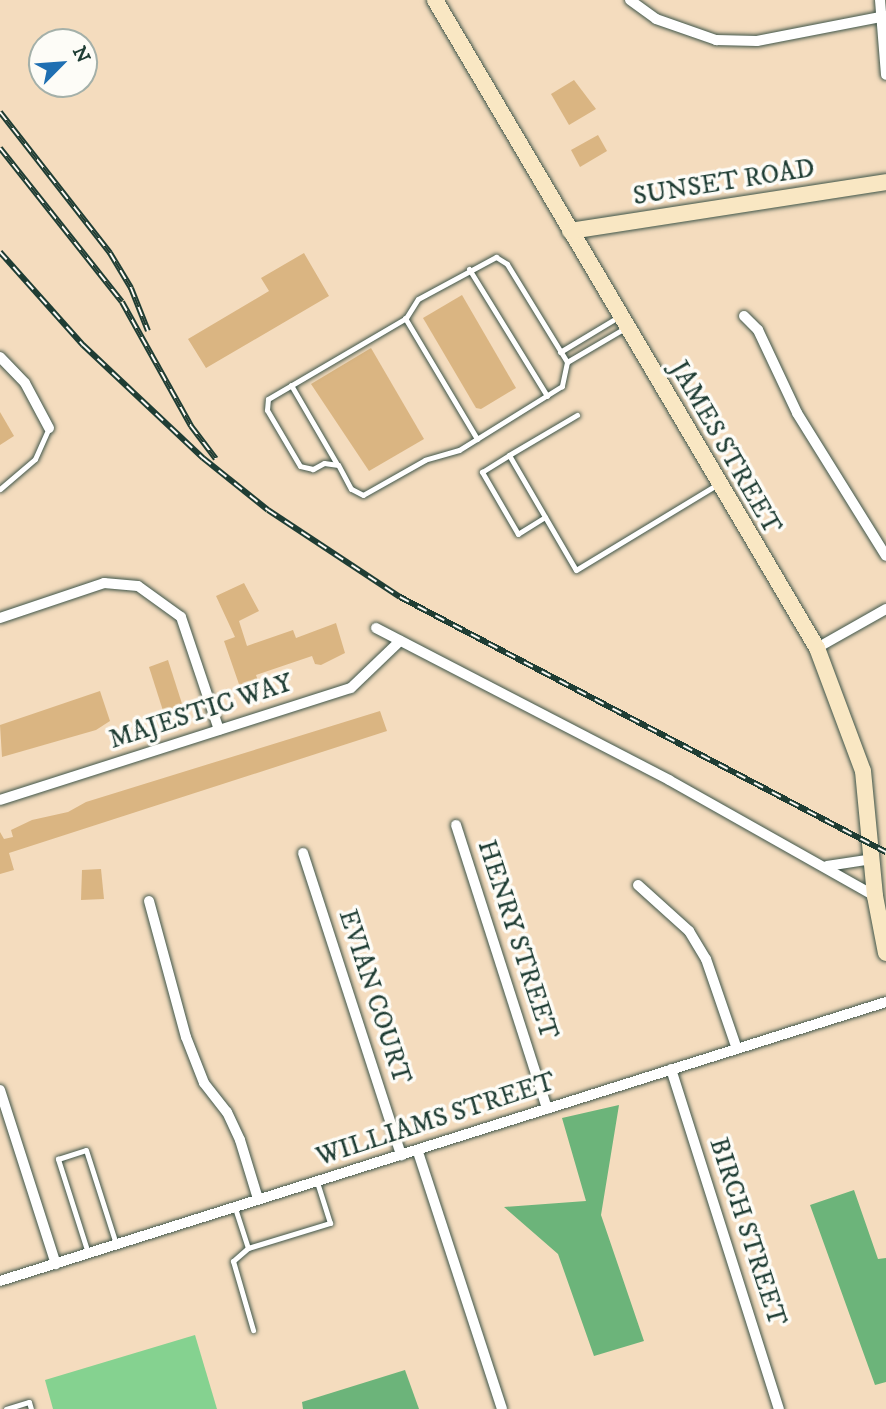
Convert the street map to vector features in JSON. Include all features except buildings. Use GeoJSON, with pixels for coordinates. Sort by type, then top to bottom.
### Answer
{"type":"FeatureCollection","features":[{"type":"Feature","properties":{"kind":"street","name":"JAMES STREET"},"geometry":{"type":"LineString","coordinates":[[435,0],[817,648],[863,771],[875,895],[886,953]]}},
{"type":"Feature","properties":{"kind":"street"},"geometry":{"type":"LineString","coordinates":[[630,0],[656,19],[716,40],[757,41],[884,16]]}},
{"type":"Feature","properties":{"kind":"street"},"geometry":{"type":"LineString","coordinates":[[880,0],[884,16],[886,75]]}},
{"type":"Feature","properties":{"kind":"street","name":"SUNSET ROAD"},"geometry":{"type":"LineString","coordinates":[[570,231],[886,182]]}},
{"type":"Feature","properties":{"kind":"street"},"geometry":{"type":"LineString","coordinates":[[744,316],[758,330],[797,413],[886,556]]}},
{"type":"Feature","properties":{"kind":"street"},"geometry":{"type":"LineString","coordinates":[[0,357],[25,383],[49,428]]}},
{"type":"Feature","properties":{"kind":"street"},"geometry":{"type":"LineString","coordinates":[[0,618],[104,583],[138,586],[181,617],[219,730]]}},
{"type":"Feature","properties":{"kind":"street"},"geometry":{"type":"LineString","coordinates":[[817,648],[886,609]]}},
{"type":"Feature","properties":{"kind":"street"},"geometry":{"type":"LineString","coordinates":[[376,628],[827,866],[875,895]]}},
{"type":"Feature","properties":{"kind":"street","name":"MAJESTIC WAY"},"geometry":{"type":"LineString","coordinates":[[0,800],[351,688],[400,641]]}},
{"type":"Feature","properties":{"kind":"street","name":"HENRY STREET"},"geometry":{"type":"LineString","coordinates":[[456,825],[548,1109]]}},
{"type":"Feature","properties":{"kind":"street","name":"EVIAN COURT"},"geometry":{"type":"LineString","coordinates":[[303,853],[401,1155]]}},
{"type":"Feature","properties":{"kind":"street"},"geometry":{"type":"LineString","coordinates":[[827,866],[873,859]]}},
{"type":"Feature","properties":{"kind":"street"},"geometry":{"type":"LineString","coordinates":[[638,885],[689,931],[706,959],[737,1049]]}},
{"type":"Feature","properties":{"kind":"street"},"geometry":{"type":"LineString","coordinates":[[149,901],[186,1037],[204,1083],[227,1112],[240,1140],[258,1199]]}},
{"type":"Feature","properties":{"kind":"street","name":"WILLIAMS STREET"},"geometry":{"type":"LineString","coordinates":[[0,1281],[234,1205],[418,1152],[886,1002]]}},
{"type":"Feature","properties":{"kind":"street","name":"BIRCH STREET"},"geometry":{"type":"LineString","coordinates":[[671,1069],[779,1409]]}},
{"type":"Feature","properties":{"kind":"street"},"geometry":{"type":"LineString","coordinates":[[0,1090],[56,1264]]}},
{"type":"Feature","properties":{"kind":"street"},"geometry":{"type":"LineString","coordinates":[[418,1152],[502,1409]]}},
{"type":"Feature","properties":{"kind":"lane"},"geometry":{"type":"LineString","coordinates":[[338,464],[324,463],[313,469],[300,466],[267,410],[268,399],[405,318],[418,299],[489,259],[502,259],[567,362]]}},
{"type":"Feature","properties":{"kind":"lane"},"geometry":{"type":"LineString","coordinates":[[469,269],[547,396]]}},
{"type":"Feature","properties":{"kind":"lane"},"geometry":{"type":"LineString","coordinates":[[405,318],[477,439]]}},
{"type":"Feature","properties":{"kind":"lane"},"geometry":{"type":"LineString","coordinates":[[560,352],[623,322]]}},
{"type":"Feature","properties":{"kind":"lane"},"geometry":{"type":"LineString","coordinates":[[291,385],[351,489],[363,495],[425,460],[441,457],[477,439],[547,396],[562,386],[567,362],[623,322]]}},
{"type":"Feature","properties":{"kind":"lane"},"geometry":{"type":"LineString","coordinates":[[545,517],[518,534],[482,472],[577,415]]}},
{"type":"Feature","properties":{"kind":"lane"},"geometry":{"type":"LineString","coordinates":[[0,489],[35,459],[49,428]]}},
{"type":"Feature","properties":{"kind":"lane"},"geometry":{"type":"LineString","coordinates":[[509,455],[576,570],[718,484]]}},
{"type":"Feature","properties":{"kind":"lane"},"geometry":{"type":"LineString","coordinates":[[88,1253],[58,1159],[76,1153],[86,1150],[116,1244]]}},
{"type":"Feature","properties":{"kind":"lane"},"geometry":{"type":"LineString","coordinates":[[253,1330],[233,1261],[248,1248],[330,1223],[317,1182]]}},
{"type":"Feature","properties":{"kind":"lane"},"geometry":{"type":"LineString","coordinates":[[234,1205],[248,1248]]}},
{"type":"Feature","properties":{"kind":"lane"},"geometry":{"type":"LineString","coordinates":[[6,1409],[29,1402],[31,1409]]}},
{"type":"Feature","properties":{"kind":"green space"},"geometry":{"type":"Polygon","coordinates":[[[619,1105],[601,1215],[644,1341],[594,1356],[558,1254],[504,1207],[586,1201],[562,1118],[619,1105]]]}},
{"type":"Feature","properties":{"kind":"green space"},"geometry":{"type":"Polygon","coordinates":[[[854,1190],[878,1259],[886,1258],[886,1382],[875,1385],[810,1205],[854,1190]]]}},
{"type":"Feature","properties":{"kind":"green space"},"geometry":{"type":"Polygon","coordinates":[[[195,1335],[217,1409],[53,1409],[45,1380],[195,1335]]]}},
{"type":"Feature","properties":{"kind":"green space"},"geometry":{"type":"Polygon","coordinates":[[[405,1370],[419,1409],[303,1409],[302,1402],[405,1370]]]}},
{"type":"Feature","properties":{"kind":"railway"},"geometry":{"type":"LineString","coordinates":[[0,112],[110,253],[131,288],[148,331]]}},
{"type":"Feature","properties":{"kind":"railway"},"geometry":{"type":"LineString","coordinates":[[0,148],[122,302],[191,426],[216,459]]}},
{"type":"Feature","properties":{"kind":"railway"},"geometry":{"type":"LineString","coordinates":[[0,252],[83,345],[203,458],[268,510],[400,597],[886,852]]}}]}
